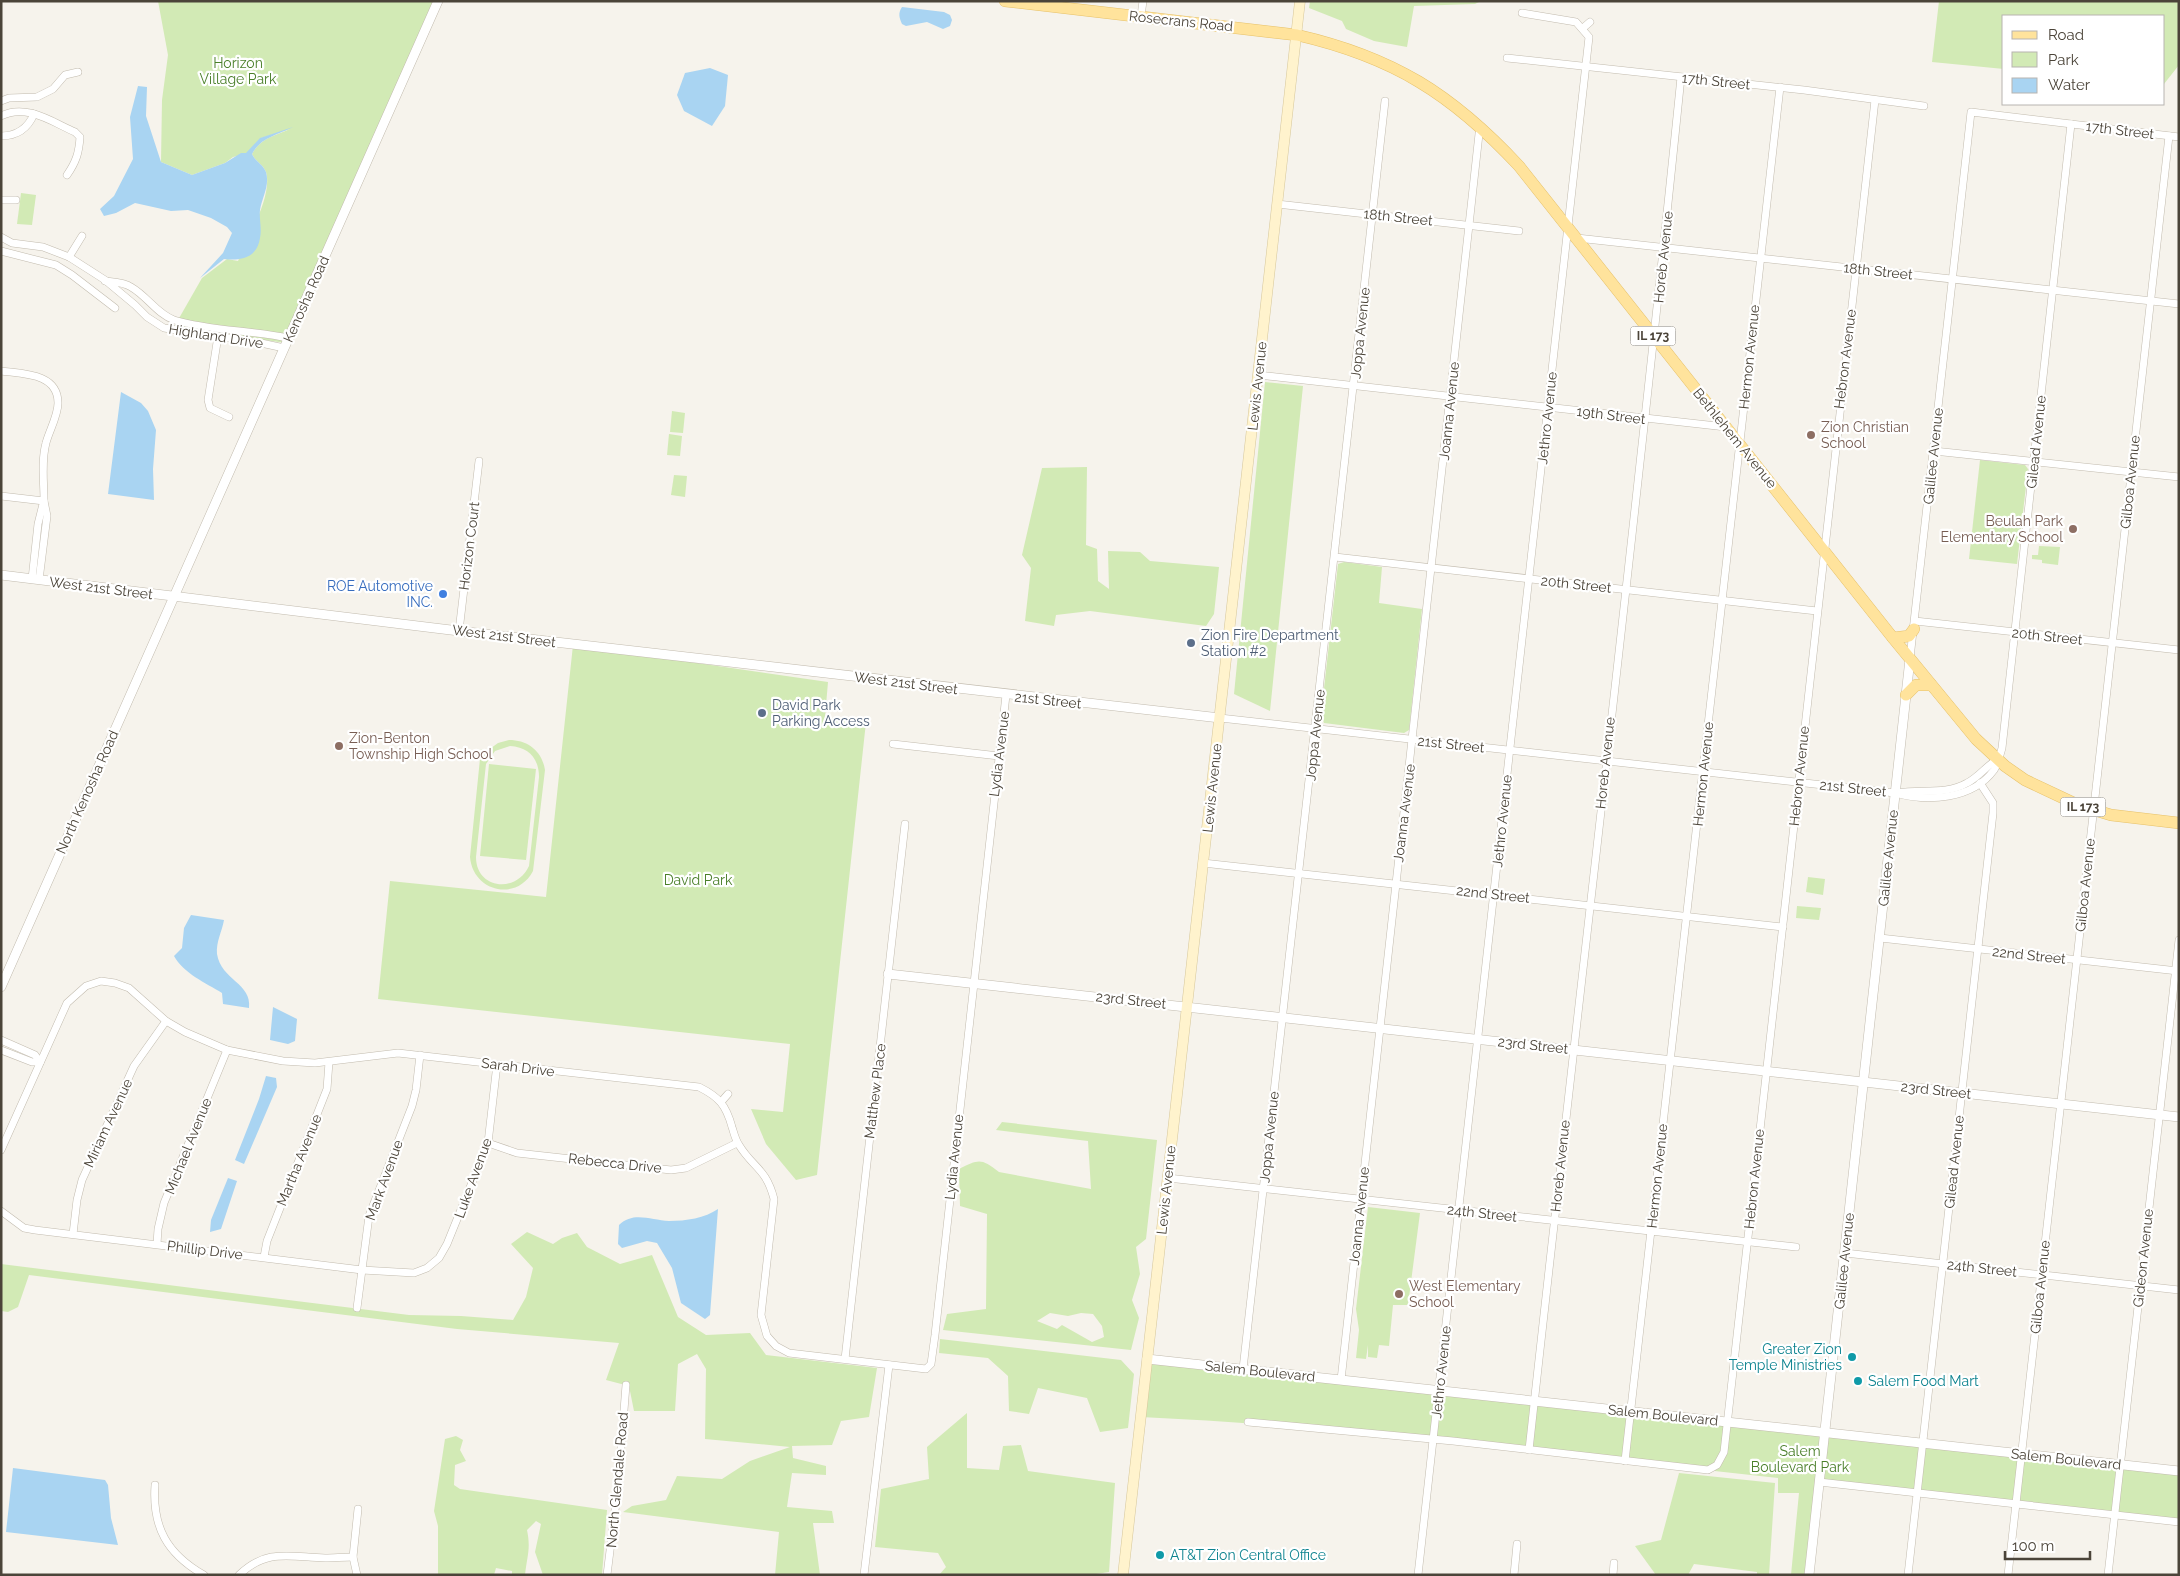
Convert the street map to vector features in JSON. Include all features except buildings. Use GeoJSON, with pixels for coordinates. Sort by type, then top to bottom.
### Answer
{"type":"FeatureCollection","features":[{"type":"Feature","properties":{"kind":"main road","name":"Rosecrans Road"},"geometry":{"type":"LineString","coordinates":[[1005,1],[1297,34]]}},
{"type":"Feature","properties":{"kind":"main road","name":"Lewis Avenue"},"geometry":{"type":"LineString","coordinates":[[1123,1575],[1300,1]]}},
{"type":"Feature","properties":{"kind":"main road","name":"Bethlehem Avenue"},"geometry":{"type":"LineString","coordinates":[[1297,34],[1328,42],[1380,60],[1426,85],[1457,106],[1483,128],[1519,166],[1567,228],[1577,238],[1961,723],[1998,760],[2025,780],[2078,805],[2132,818],[2179,824]]}},
{"type":"Feature","properties":{"kind":"main road"},"geometry":{"type":"LineString","coordinates":[[1893,638],[1909,636],[1914,625]]}},
{"type":"Feature","properties":{"kind":"main road"},"geometry":{"type":"LineString","coordinates":[[1906,695],[1916,685],[1931,685]]}},
{"type":"Feature","properties":{"kind":"street","name":"Kenosha Road"},"geometry":{"type":"LineString","coordinates":[[174,597],[438,1]]}},
{"type":"Feature","properties":{"kind":"street"},"geometry":{"type":"LineString","coordinates":[[1141,16],[1143,1]]}},
{"type":"Feature","properties":{"kind":"street"},"geometry":{"type":"LineString","coordinates":[[1522,13],[1568,20],[1576,22],[1582,28],[1590,22]]}},
{"type":"Feature","properties":{"kind":"street","name":"Jethro Avenue"},"geometry":{"type":"LineString","coordinates":[[1418,1575],[1589,37],[1582,28]]}},
{"type":"Feature","properties":{"kind":"street","name":"17th Street"},"geometry":{"type":"LineString","coordinates":[[1506,58],[1780,87],[1924,106]]}},
{"type":"Feature","properties":{"kind":"street"},"geometry":{"type":"LineString","coordinates":[[9,112],[3,100],[37,97],[53,89],[65,75],[78,72]]}},
{"type":"Feature","properties":{"kind":"street","name":"Horeb Avenue"},"geometry":{"type":"LineString","coordinates":[[1529,1450],[1605,762],[1655,338],[1681,77]]}},
{"type":"Feature","properties":{"kind":"street","name":"Hermon Avenue"},"geometry":{"type":"LineString","coordinates":[[1625,1461],[1780,87]]}},
{"type":"Feature","properties":{"kind":"street","name":"Hebron Avenue"},"geometry":{"type":"LineString","coordinates":[[1625,1461],[1708,1470],[1717,1464],[1724,1452],[1875,100]]}},
{"type":"Feature","properties":{"kind":"street","name":"Joppa Avenue"},"geometry":{"type":"LineString","coordinates":[[1243,1369],[1385,101]]}},
{"type":"Feature","properties":{"kind":"street"},"geometry":{"type":"LineString","coordinates":[[1,116],[18,110],[34,114],[76,132],[80,138],[79,152],[67,175]]}},
{"type":"Feature","properties":{"kind":"street","name":"17th Street"},"geometry":{"type":"LineString","coordinates":[[1969,142],[1972,112],[2179,137]]}},
{"type":"Feature","properties":{"kind":"street"},"geometry":{"type":"LineString","coordinates":[[1,136],[16,134],[22,130],[27,126],[34,114]]}},
{"type":"Feature","properties":{"kind":"street","name":"Gilead Avenue"},"geometry":{"type":"LineString","coordinates":[[1998,760],[2002,748],[2071,124]]}},
{"type":"Feature","properties":{"kind":"street","name":"Joanna Avenue"},"geometry":{"type":"LineString","coordinates":[[1341,1380],[1469,226],[1480,134],[1483,128]]}},
{"type":"Feature","properties":{"kind":"street","name":"Gilboa Avenue"},"geometry":{"type":"LineString","coordinates":[[2008,1575],[2169,136]]}},
{"type":"Feature","properties":{"kind":"street","name":"Galilee Avenue"},"geometry":{"type":"LineString","coordinates":[[1809,1575],[1969,142]]}},
{"type":"Feature","properties":{"kind":"street"},"geometry":{"type":"LineString","coordinates":[[1,200],[16,200]]}},
{"type":"Feature","properties":{"kind":"street","name":"18th Street"},"geometry":{"type":"LineString","coordinates":[[1277,204],[1518,231]]}},
{"type":"Feature","properties":{"kind":"street"},"geometry":{"type":"LineString","coordinates":[[69,257],[82,236]]}},
{"type":"Feature","properties":{"kind":"street","name":"Highland Drive"},"geometry":{"type":"LineString","coordinates":[[1,237],[12,243],[43,246],[69,257],[105,280],[135,305],[147,318],[164,328],[261,342],[284,348]]}},
{"type":"Feature","properties":{"kind":"street","name":"18th Street"},"geometry":{"type":"LineString","coordinates":[[1577,238],[2179,304]]}},
{"type":"Feature","properties":{"kind":"street"},"geometry":{"type":"LineString","coordinates":[[28,258],[30,245]]}},
{"type":"Feature","properties":{"kind":"street"},"geometry":{"type":"LineString","coordinates":[[1,252],[56,265],[115,308]]}},
{"type":"Feature","properties":{"kind":"street","name":"Highland Drive"},"geometry":{"type":"LineString","coordinates":[[105,280],[123,283],[131,287],[173,320],[288,338]]}},
{"type":"Feature","properties":{"kind":"street"},"geometry":{"type":"LineString","coordinates":[[218,336],[208,400],[210,408],[229,417]]}},
{"type":"Feature","properties":{"kind":"street"},"geometry":{"type":"LineString","coordinates":[[1,371],[36,375],[47,380],[56,392],[58,404],[45,445],[44,501],[47,516],[35,579]]}},
{"type":"Feature","properties":{"kind":"street","name":"19th Street"},"geometry":{"type":"LineString","coordinates":[[1258,375],[1726,428]]}},
{"type":"Feature","properties":{"kind":"street"},"geometry":{"type":"LineString","coordinates":[[1934,451],[2179,477]]}},
{"type":"Feature","properties":{"kind":"street","name":"Horizon Court"},"geometry":{"type":"LineString","coordinates":[[459,631],[479,461]]}},
{"type":"Feature","properties":{"kind":"street"},"geometry":{"type":"LineString","coordinates":[[1,496],[44,501]]}},
{"type":"Feature","properties":{"kind":"street","name":"20th Street"},"geometry":{"type":"LineString","coordinates":[[1335,557],[1817,611]]}},
{"type":"Feature","properties":{"kind":"street","name":"West 21st Street"},"geometry":{"type":"LineString","coordinates":[[1,575],[1006,695]]}},
{"type":"Feature","properties":{"kind":"street","name":"North Kenosha Road"},"geometry":{"type":"LineString","coordinates":[[1,987],[174,597]]}},
{"type":"Feature","properties":{"kind":"street","name":"20th Street"},"geometry":{"type":"LineString","coordinates":[[1914,625],[2014,632],[2179,650]]}},
{"type":"Feature","properties":{"kind":"street","name":"21st Street"},"geometry":{"type":"LineString","coordinates":[[1006,695],[1896,793],[1908,797],[1930,798],[1949,796],[1970,790],[1978,780]]}},
{"type":"Feature","properties":{"kind":"street","name":"Lydia Avenue"},"geometry":{"type":"LineString","coordinates":[[889,1365],[926,1369],[931,1364],[1006,695]]}},
{"type":"Feature","properties":{"kind":"street"},"geometry":{"type":"LineString","coordinates":[[893,744],[999,756]]}},
{"type":"Feature","properties":{"kind":"street"},"geometry":{"type":"LineString","coordinates":[[1978,780],[1989,764],[1998,760]]}},
{"type":"Feature","properties":{"kind":"street","name":"Gilead Avenue"},"geometry":{"type":"LineString","coordinates":[[1908,1575],[1993,813],[1993,803],[1978,780]]}},
{"type":"Feature","properties":{"kind":"street","name":"Matthew Place"},"geometry":{"type":"LineString","coordinates":[[845,1359],[905,824]]}},
{"type":"Feature","properties":{"kind":"street","name":"22nd Street"},"geometry":{"type":"LineString","coordinates":[[1203,863],[1782,927]]}},
{"type":"Feature","properties":{"kind":"street","name":"22nd Street"},"geometry":{"type":"LineString","coordinates":[[1880,938],[2177,971]]}},
{"type":"Feature","properties":{"kind":"street","name":"Gideon Avenue"},"geometry":{"type":"LineString","coordinates":[[2108,1575],[2179,940]]}},
{"type":"Feature","properties":{"kind":"street","name":"23rd Street"},"geometry":{"type":"LineString","coordinates":[[888,974],[1283,1016],[2179,1117]]}},
{"type":"Feature","properties":{"kind":"street","name":"Sarah Drive"},"geometry":{"type":"LineString","coordinates":[[40,1062],[67,1003],[86,986],[101,981],[115,982],[129,988],[166,1021],[185,1032],[227,1050],[283,1061],[329,1062],[378,1054],[420,1055],[698,1087],[721,1102]]}},
{"type":"Feature","properties":{"kind":"street","name":"Miriam Avenue"},"geometry":{"type":"LineString","coordinates":[[73,1234],[77,1200],[82,1180],[134,1066],[166,1021]]}},
{"type":"Feature","properties":{"kind":"street"},"geometry":{"type":"LineString","coordinates":[[1,1040],[35,1055],[40,1062]]}},
{"type":"Feature","properties":{"kind":"street"},"geometry":{"type":"LineString","coordinates":[[1,1050],[32,1062],[40,1062]]}},
{"type":"Feature","properties":{"kind":"street","name":"Michael Avenue"},"geometry":{"type":"LineString","coordinates":[[157,1244],[158,1229],[164,1203],[227,1050]]}},
{"type":"Feature","properties":{"kind":"street","name":"Mark Avenue"},"geometry":{"type":"LineString","coordinates":[[356,1308],[369,1216],[412,1106],[420,1055]]}},
{"type":"Feature","properties":{"kind":"street"},"geometry":{"type":"LineString","coordinates":[[1,1150],[40,1062]]}},
{"type":"Feature","properties":{"kind":"street","name":"Martha Avenue"},"geometry":{"type":"LineString","coordinates":[[264,1257],[267,1241],[327,1089],[329,1062]]}},
{"type":"Feature","properties":{"kind":"street","name":"Luke Avenue"},"geometry":{"type":"LineString","coordinates":[[414,1273],[427,1268],[439,1258],[443,1251],[488,1143],[497,1064]]}},
{"type":"Feature","properties":{"kind":"street"},"geometry":{"type":"LineString","coordinates":[[728,1094],[721,1102],[728,1111],[737,1143],[770,1183],[774,1199],[761,1315],[766,1336],[776,1346],[789,1353],[889,1365],[864,1575]]}},
{"type":"Feature","properties":{"kind":"street","name":"Rebecca Drive"},"geometry":{"type":"LineString","coordinates":[[488,1143],[517,1153],[671,1170],[686,1168],[737,1143]]}},
{"type":"Feature","properties":{"kind":"street","name":"24th Street"},"geometry":{"type":"LineString","coordinates":[[1168,1178],[1796,1247]]}},
{"type":"Feature","properties":{"kind":"street","name":"Phillip Drive"},"geometry":{"type":"LineString","coordinates":[[1,1211],[24,1228],[362,1270],[414,1273]]}},
{"type":"Feature","properties":{"kind":"street","name":"24th Street"},"geometry":{"type":"LineString","coordinates":[[1845,1253],[2179,1290]]}},
{"type":"Feature","properties":{"kind":"street","name":"Salem Boulevard"},"geometry":{"type":"LineString","coordinates":[[1147,1359],[2179,1471]]}},
{"type":"Feature","properties":{"kind":"street","name":"North Glendale Road"},"geometry":{"type":"LineString","coordinates":[[608,1575],[618,1486],[626,1385]]}},
{"type":"Feature","properties":{"kind":"street"},"geometry":{"type":"LineString","coordinates":[[1248,1422],[1625,1461]]}},
{"type":"Feature","properties":{"kind":"street"},"geometry":{"type":"LineString","coordinates":[[1819,1482],[2179,1522]]}},
{"type":"Feature","properties":{"kind":"street"},"geometry":{"type":"LineString","coordinates":[[156,1485],[154,1503],[157,1521],[164,1537],[176,1556],[204,1575]]}},
{"type":"Feature","properties":{"kind":"street"},"geometry":{"type":"LineString","coordinates":[[357,1575],[352,1557],[358,1509]]}},
{"type":"Feature","properties":{"kind":"street"},"geometry":{"type":"LineString","coordinates":[[1514,1575],[1517,1544]]}},
{"type":"Feature","properties":{"kind":"street"},"geometry":{"type":"LineString","coordinates":[[239,1575],[254,1561],[269,1557],[286,1555],[325,1558],[352,1557]]}},
{"type":"Feature","properties":{"kind":"street"},"geometry":{"type":"LineString","coordinates":[[1613,1575],[1614,1564]]}},
{"type":"Feature","properties":{"kind":"green space","name":"Horizon Village Park"},"geometry":{"type":"Polygon","coordinates":[[[158,1],[438,1],[286,343],[174,327],[202,278],[227,259],[238,261],[263,205],[266,193],[266,172],[252,154],[259,144],[290,129],[261,138],[246,154],[233,157],[225,163],[192,175],[161,162],[162,100],[168,55],[158,1]]]}},
{"type":"Feature","properties":{"kind":"green space"},"geometry":{"type":"Polygon","coordinates":[[[1310,1],[1481,1],[1475,4],[1414,6],[1407,47],[1374,41],[1346,29],[1342,21],[1309,8],[1310,1]]]}},
{"type":"Feature","properties":{"kind":"green space"},"geometry":{"type":"Polygon","coordinates":[[[1939,1],[2179,1],[2179,65],[2165,83],[2165,15],[2002,15],[2002,69],[1932,62],[1939,1]]]}},
{"type":"Feature","properties":{"kind":"green space"},"geometry":{"type":"Polygon","coordinates":[[[21,193],[36,195],[32,225],[17,224],[21,193]]]}},
{"type":"Feature","properties":{"kind":"green space"},"geometry":{"type":"Polygon","coordinates":[[[1265,382],[1303,386],[1270,711],[1234,694],[1265,382]]]}},
{"type":"Feature","properties":{"kind":"green space"},"geometry":{"type":"Polygon","coordinates":[[[672,411],[685,413],[683,433],[670,432],[672,411]]]}},
{"type":"Feature","properties":{"kind":"green space"},"geometry":{"type":"Polygon","coordinates":[[[669,434],[682,436],[680,456],[667,455],[669,434]]]}},
{"type":"Feature","properties":{"kind":"green space"},"geometry":{"type":"Polygon","coordinates":[[[1980,460],[2025,465],[2028,469],[2017,564],[1969,559],[1980,460]]]}},
{"type":"Feature","properties":{"kind":"green space"},"geometry":{"type":"Polygon","coordinates":[[[1087,467],[1086,545],[1097,549],[1098,581],[1109,589],[1108,551],[1140,552],[1150,561],[1219,567],[1214,614],[1206,626],[1090,611],[1056,615],[1054,626],[1025,621],[1031,568],[1022,555],[1042,468],[1087,467]]]}},
{"type":"Feature","properties":{"kind":"green space"},"geometry":{"type":"Polygon","coordinates":[[[674,475],[687,476],[685,497],[671,495],[674,475]]]}},
{"type":"Feature","properties":{"kind":"green space"},"geometry":{"type":"Polygon","coordinates":[[[2039,546],[2060,547],[2058,565],[2042,563],[2042,560],[2032,559],[2032,555],[2038,555],[2039,546]]]}},
{"type":"Feature","properties":{"kind":"green space"},"geometry":{"type":"Polygon","coordinates":[[[1344,562],[1382,567],[1379,603],[1422,609],[1409,730],[1404,733],[1324,723],[1321,715],[1338,564],[1344,562]]]}},
{"type":"Feature","properties":{"kind":"green space","name":"David Park"},"geometry":{"type":"Polygon","coordinates":[[[573,645],[828,682],[825,717],[866,722],[817,1175],[796,1180],[766,1144],[751,1109],[783,1112],[790,1044],[378,999],[390,881],[546,897],[573,645]]]}},
{"type":"Feature","properties":{"kind":"green space"},"geometry":{"type":"Polygon","coordinates":[[[509,740],[528,744],[541,757],[545,770],[533,871],[526,881],[517,887],[507,889],[497,889],[487,885],[473,869],[470,857],[481,749],[487,751],[498,743],[509,740]],[[510,746],[495,751],[486,764],[476,857],[482,876],[498,884],[507,884],[515,881],[523,875],[529,866],[539,771],[532,755],[517,747],[510,746]]]}},
{"type":"Feature","properties":{"kind":"green space"},"geometry":{"type":"Polygon","coordinates":[[[489,764],[536,769],[526,860],[480,856],[489,764]]]}},
{"type":"Feature","properties":{"kind":"green space"},"geometry":{"type":"Polygon","coordinates":[[[1808,877],[1825,879],[1823,895],[1806,892],[1808,877]]]}},
{"type":"Feature","properties":{"kind":"green space"},"geometry":{"type":"Polygon","coordinates":[[[1797,906],[1821,908],[1819,920],[1796,918],[1797,906]]]}},
{"type":"Feature","properties":{"kind":"green space"},"geometry":{"type":"Polygon","coordinates":[[[1002,1122],[1157,1140],[1146,1239],[1136,1247],[1140,1274],[1132,1300],[1139,1318],[1131,1350],[943,1330],[947,1314],[986,1309],[987,1214],[960,1206],[959,1169],[971,1163],[984,1162],[999,1172],[1091,1189],[1088,1141],[996,1130],[1002,1122]],[[1050,1313],[1037,1321],[1057,1329],[1062,1325],[1092,1342],[1104,1337],[1102,1326],[1093,1314],[1081,1313],[1068,1316],[1050,1313]]]}},
{"type":"Feature","properties":{"kind":"green space"},"geometry":{"type":"Polygon","coordinates":[[[1368,1207],[1420,1213],[1408,1305],[1393,1305],[1389,1346],[1379,1345],[1377,1358],[1368,1357],[1368,1345],[1366,1359],[1356,1358],[1359,1330],[1356,1309],[1368,1207]]]}},
{"type":"Feature","properties":{"kind":"green space"},"geometry":{"type":"Polygon","coordinates":[[[527,1232],[553,1244],[562,1238],[577,1233],[587,1247],[620,1264],[652,1255],[678,1317],[706,1335],[750,1333],[766,1355],[877,1368],[869,1417],[841,1421],[832,1445],[792,1446],[793,1458],[826,1466],[826,1475],[792,1473],[787,1507],[832,1511],[834,1523],[813,1523],[820,1575],[775,1575],[779,1532],[623,1512],[632,1506],[666,1500],[677,1476],[722,1479],[750,1461],[790,1447],[705,1439],[706,1369],[697,1354],[678,1364],[675,1411],[634,1411],[629,1386],[606,1380],[619,1343],[457,1329],[29,1275],[18,1307],[8,1312],[1,1311],[1,1264],[409,1315],[513,1320],[526,1297],[533,1268],[511,1244],[527,1232]]]}},
{"type":"Feature","properties":{"kind":"green space"},"geometry":{"type":"Polygon","coordinates":[[[940,1339],[1121,1360],[1134,1374],[1128,1428],[1100,1432],[1087,1398],[1038,1388],[1029,1414],[1009,1411],[1008,1376],[988,1358],[939,1353],[940,1339]]]}},
{"type":"Feature","properties":{"kind":"green space","name":"Salem Boulevard Park"},"geometry":{"type":"Polygon","coordinates":[[[1147,1359],[2179,1471],[2179,1522],[1820,1482],[1809,1575],[1791,1575],[1799,1493],[1778,1493],[1778,1478],[1380,1435],[1141,1417],[1147,1359]]]}},
{"type":"Feature","properties":{"kind":"green space"},"geometry":{"type":"Polygon","coordinates":[[[967,1413],[967,1468],[999,1470],[1003,1446],[1021,1445],[1028,1471],[1115,1483],[1109,1572],[1090,1575],[939,1575],[946,1567],[938,1553],[875,1547],[881,1489],[929,1479],[927,1447],[967,1413]]]}},
{"type":"Feature","properties":{"kind":"green space"},"geometry":{"type":"Polygon","coordinates":[[[456,1436],[463,1440],[460,1450],[466,1461],[455,1465],[454,1485],[460,1489],[607,1510],[602,1575],[543,1575],[535,1552],[541,1524],[536,1521],[527,1530],[529,1548],[525,1575],[512,1575],[512,1571],[496,1568],[494,1575],[438,1575],[438,1526],[434,1511],[445,1439],[456,1436]]]}},
{"type":"Feature","properties":{"kind":"green space"},"geometry":{"type":"Polygon","coordinates":[[[1679,1473],[1775,1483],[1769,1575],[1757,1575],[1757,1572],[1694,1564],[1688,1575],[1656,1575],[1635,1546],[1661,1540],[1679,1473]]]}},
{"type":"Feature","properties":{"kind":"water"},"geometry":{"type":"Polygon","coordinates":[[[902,7],[944,12],[950,15],[952,20],[950,26],[943,29],[927,22],[906,26],[902,24],[900,17],[902,7]]]}},
{"type":"Feature","properties":{"kind":"water"},"geometry":{"type":"Polygon","coordinates":[[[710,68],[728,75],[725,106],[712,126],[684,111],[677,95],[685,73],[710,68]]]}},
{"type":"Feature","properties":{"kind":"water"},"geometry":{"type":"Polygon","coordinates":[[[138,86],[147,87],[146,116],[161,162],[192,175],[225,163],[241,153],[246,153],[260,138],[293,127],[265,140],[252,154],[265,169],[267,182],[260,210],[260,238],[256,250],[252,254],[242,259],[224,259],[200,278],[223,253],[232,233],[227,227],[211,218],[188,210],[171,211],[135,203],[116,213],[104,216],[100,209],[114,196],[133,159],[130,117],[138,86]]]}},
{"type":"Feature","properties":{"kind":"water"},"geometry":{"type":"Polygon","coordinates":[[[121,392],[141,403],[148,411],[156,430],[153,469],[154,500],[108,494],[121,392]]]}},
{"type":"Feature","properties":{"kind":"water"},"geometry":{"type":"Polygon","coordinates":[[[191,915],[224,920],[218,941],[217,954],[224,970],[246,993],[249,1000],[249,1008],[223,1004],[222,993],[189,973],[174,956],[182,948],[184,928],[191,915]]]}},
{"type":"Feature","properties":{"kind":"water"},"geometry":{"type":"Polygon","coordinates":[[[273,1007],[297,1019],[295,1041],[288,1044],[270,1040],[273,1007]]]}},
{"type":"Feature","properties":{"kind":"water"},"geometry":{"type":"Polygon","coordinates":[[[266,1076],[276,1078],[277,1087],[244,1164],[235,1160],[266,1076]]]}},
{"type":"Feature","properties":{"kind":"water"},"geometry":{"type":"Polygon","coordinates":[[[228,1178],[237,1181],[221,1229],[210,1232],[211,1220],[228,1178]]]}},
{"type":"Feature","properties":{"kind":"water"},"geometry":{"type":"Polygon","coordinates":[[[718,1209],[710,1315],[705,1319],[681,1303],[672,1268],[657,1243],[647,1241],[622,1248],[618,1244],[619,1225],[630,1218],[636,1217],[669,1221],[689,1220],[707,1215],[718,1209]]]}},
{"type":"Feature","properties":{"kind":"water"},"geometry":{"type":"Polygon","coordinates":[[[13,1468],[105,1480],[108,1485],[111,1518],[118,1545],[6,1532],[13,1468]]]}},
{"type":"Feature","properties":{"kind":"place","name":"Zion Christian School"},"geometry":{"type":"Point","coordinates":[1811,435]}},
{"type":"Feature","properties":{"kind":"place","name":"Beulah Park Elementary School"},"geometry":{"type":"Point","coordinates":[2073,529]}},
{"type":"Feature","properties":{"kind":"place","name":"ROE Automotive INC."},"geometry":{"type":"Point","coordinates":[443,594]}},
{"type":"Feature","properties":{"kind":"place","name":"Zion Fire Department Station #2"},"geometry":{"type":"Point","coordinates":[1191,643]}},
{"type":"Feature","properties":{"kind":"place","name":"David Park Parking Access"},"geometry":{"type":"Point","coordinates":[762,713]}},
{"type":"Feature","properties":{"kind":"place","name":"Zion-Benton Township High School"},"geometry":{"type":"Point","coordinates":[339,746]}},
{"type":"Feature","properties":{"kind":"place","name":"West Elementary School"},"geometry":{"type":"Point","coordinates":[1399,1294]}},
{"type":"Feature","properties":{"kind":"place","name":"Greater Zion Temple Ministries"},"geometry":{"type":"Point","coordinates":[1852,1357]}},
{"type":"Feature","properties":{"kind":"place","name":"Salem Food Mart"},"geometry":{"type":"Point","coordinates":[1858,1381]}},
{"type":"Feature","properties":{"kind":"place","name":"AT&T Zion Central Office"},"geometry":{"type":"Point","coordinates":[1160,1555]}}]}
